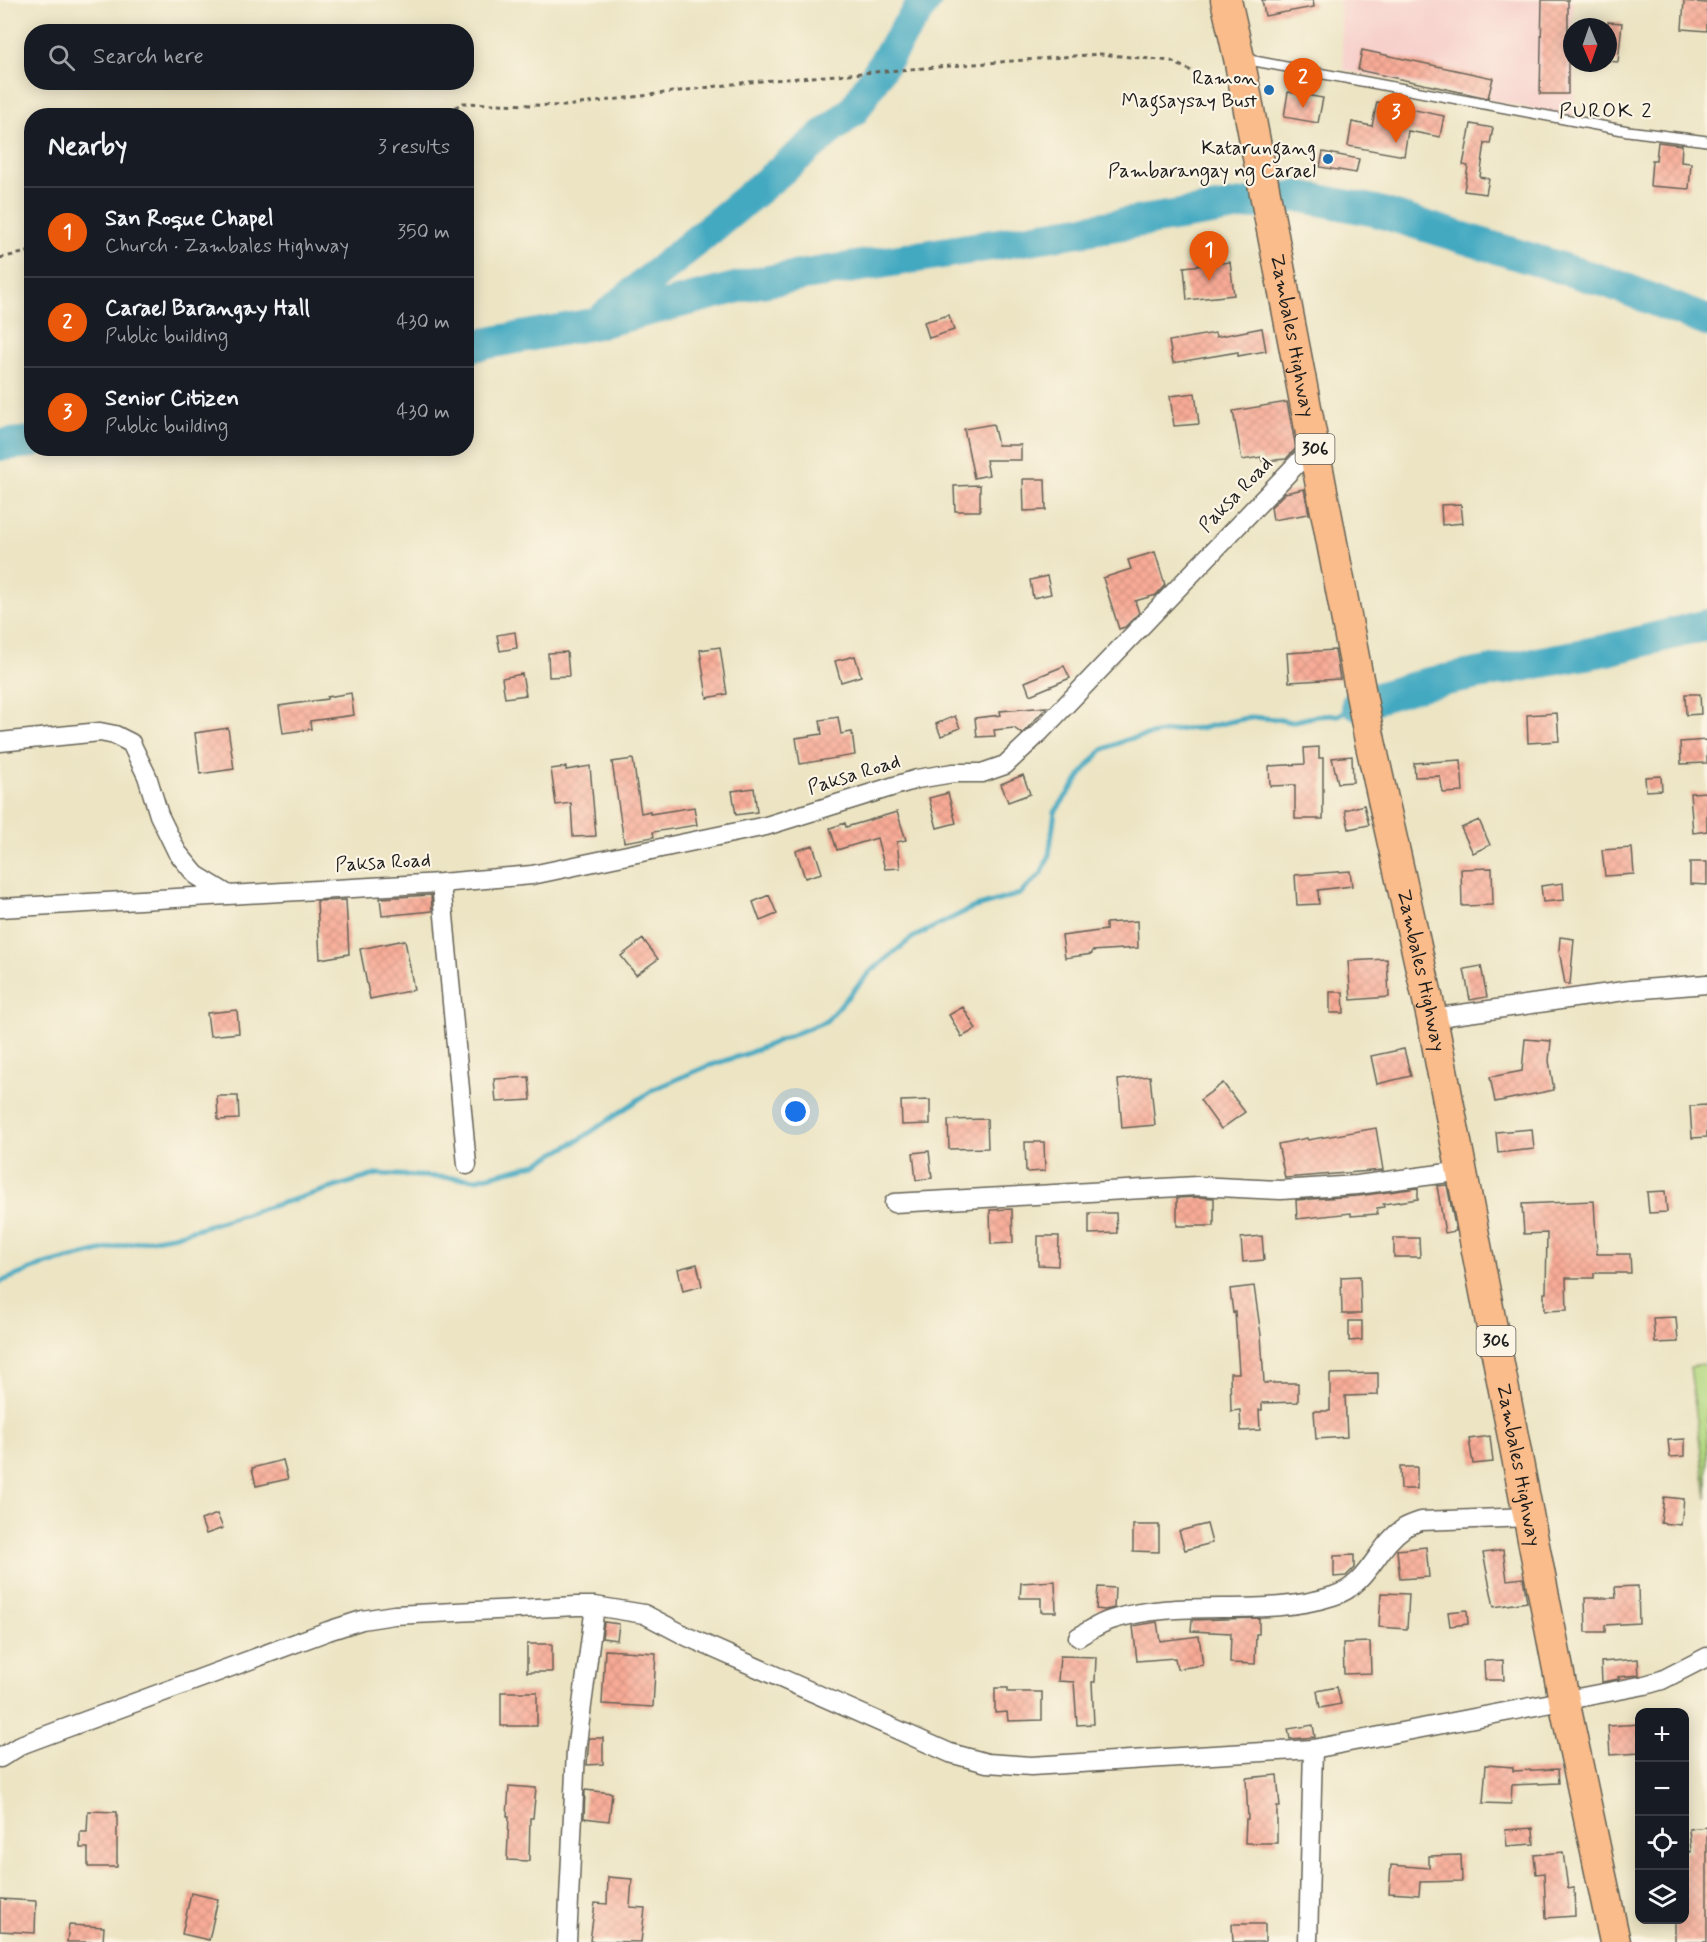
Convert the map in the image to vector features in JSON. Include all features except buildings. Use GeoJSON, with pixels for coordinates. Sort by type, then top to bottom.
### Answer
{"type":"FeatureCollection","features":[{"type":"Feature","properties":{"kind":"main road","name":"Zambales Highway"},"geometry":{"type":"LineString","coordinates":[[1226,0],[1370,741],[1432,1018],[1564,1700],[1615,1942]]}},
{"type":"Feature","properties":{"kind":"street","name":"Paksa Road"},"geometry":{"type":"LineString","coordinates":[[0,908],[441,883],[543,873],[766,826],[917,779],[953,773],[982,773],[1005,765],[1040,732],[1314,446]]}},
{"type":"Feature","properties":{"kind":"street"},"geometry":{"type":"LineString","coordinates":[[0,742],[100,732],[116,735],[131,743],[147,776],[159,815],[177,852],[196,875],[227,894]]}},
{"type":"Feature","properties":{"kind":"street"},"geometry":{"type":"LineString","coordinates":[[441,883],[467,1165]]}},
{"type":"Feature","properties":{"kind":"street"},"geometry":{"type":"LineString","coordinates":[[1432,1018],[1631,990],[1707,984]]}},
{"type":"Feature","properties":{"kind":"street"},"geometry":{"type":"LineString","coordinates":[[894,1203],[1197,1186],[1292,1190],[1357,1185],[1463,1171]]}},
{"type":"Feature","properties":{"kind":"street"},"geometry":{"type":"LineString","coordinates":[[1078,1636],[1109,1620],[1147,1611],[1309,1604],[1337,1595],[1359,1581],[1405,1527],[1421,1521],[1530,1517]]}},
{"type":"Feature","properties":{"kind":"street"},"geometry":{"type":"LineString","coordinates":[[0,1758],[22,1744],[362,1620],[394,1615],[548,1606],[595,1606],[644,1614],[688,1637],[950,1753],[987,1763],[1031,1766],[1313,1749],[1645,1685],[1662,1680],[1707,1657]]}},
{"type":"Feature","properties":{"kind":"street"},"geometry":{"type":"LineString","coordinates":[[567,1942],[576,1751],[595,1606]]}},
{"type":"Feature","properties":{"kind":"street"},"geometry":{"type":"LineString","coordinates":[[1308,1942],[1313,1749]]}},
{"type":"Feature","properties":{"kind":"lane"},"geometry":{"type":"LineString","coordinates":[[1239,58],[1628,131],[1707,141]]}},
{"type":"Feature","properties":{"kind":"path"},"geometry":{"type":"LineString","coordinates":[[454,108],[463,103],[565,106],[749,82],[1100,54],[1171,61],[1246,98]]}},
{"type":"Feature","properties":{"kind":"path"},"geometry":{"type":"LineString","coordinates":[[0,258],[24,253]]}},
{"type":"Feature","properties":{"kind":"shaded area"},"geometry":{"type":"Polygon","coordinates":[[[1339,0],[1573,0],[1573,18],[1563,18],[1563,72],[1574,72],[1575,118],[1344,70],[1339,0]]]}},
{"type":"Feature","properties":{"kind":"green space"},"geometry":{"type":"Polygon","coordinates":[[[1707,1364],[1707,1498],[1690,1367],[1707,1364]]]}},
{"type":"Feature","properties":{"kind":"waterway"},"geometry":{"type":"LineString","coordinates":[[603,318],[854,110],[926,0]]}},
{"type":"Feature","properties":{"kind":"waterway"},"geometry":{"type":"LineString","coordinates":[[474,346],[598,323],[755,283],[1298,196],[1376,211],[1613,284],[1707,321]]}},
{"type":"Feature","properties":{"kind":"waterway"},"geometry":{"type":"LineString","coordinates":[[0,445],[24,443]]}},
{"type":"Feature","properties":{"kind":"waterway"},"geometry":{"type":"LineString","coordinates":[[1357,704],[1424,684],[1607,650],[1707,625]]}},
{"type":"Feature","properties":{"kind":"waterway"},"geometry":{"type":"LineString","coordinates":[[0,1282],[40,1266],[128,1244],[176,1235],[378,1174],[477,1179],[536,1164],[579,1140],[654,1089],[826,1021],[871,971],[912,938],[972,908],[1020,894],[1042,873],[1049,855],[1055,812],[1102,750],[1128,739],[1182,729],[1202,728],[1251,717],[1291,722],[1317,716],[1339,715],[1353,706]]}},
{"type":"Feature","properties":{"kind":"place","name":"Ramon Magsaysay Bust"},"geometry":{"type":"Point","coordinates":[1269,90]}},
{"type":"Feature","properties":{"kind":"place","name":"Carael Barangay Hall"},"geometry":{"type":"Point","coordinates":[1303,108]}},
{"type":"Feature","properties":{"kind":"place","name":"Senior Citizen"},"geometry":{"type":"Point","coordinates":[1396,143]}},
{"type":"Feature","properties":{"kind":"place","name":"Katarungang Pambarangay ng Carael"},"geometry":{"type":"Point","coordinates":[1328,159]}},
{"type":"Feature","properties":{"kind":"place","name":"San Roque Chapel"},"geometry":{"type":"Point","coordinates":[1209,281]}},
{"type":"Feature","properties":{"kind":"district","name":"PUROK 2"},"geometry":{"type":"Point","coordinates":[1606,111]}}]}
